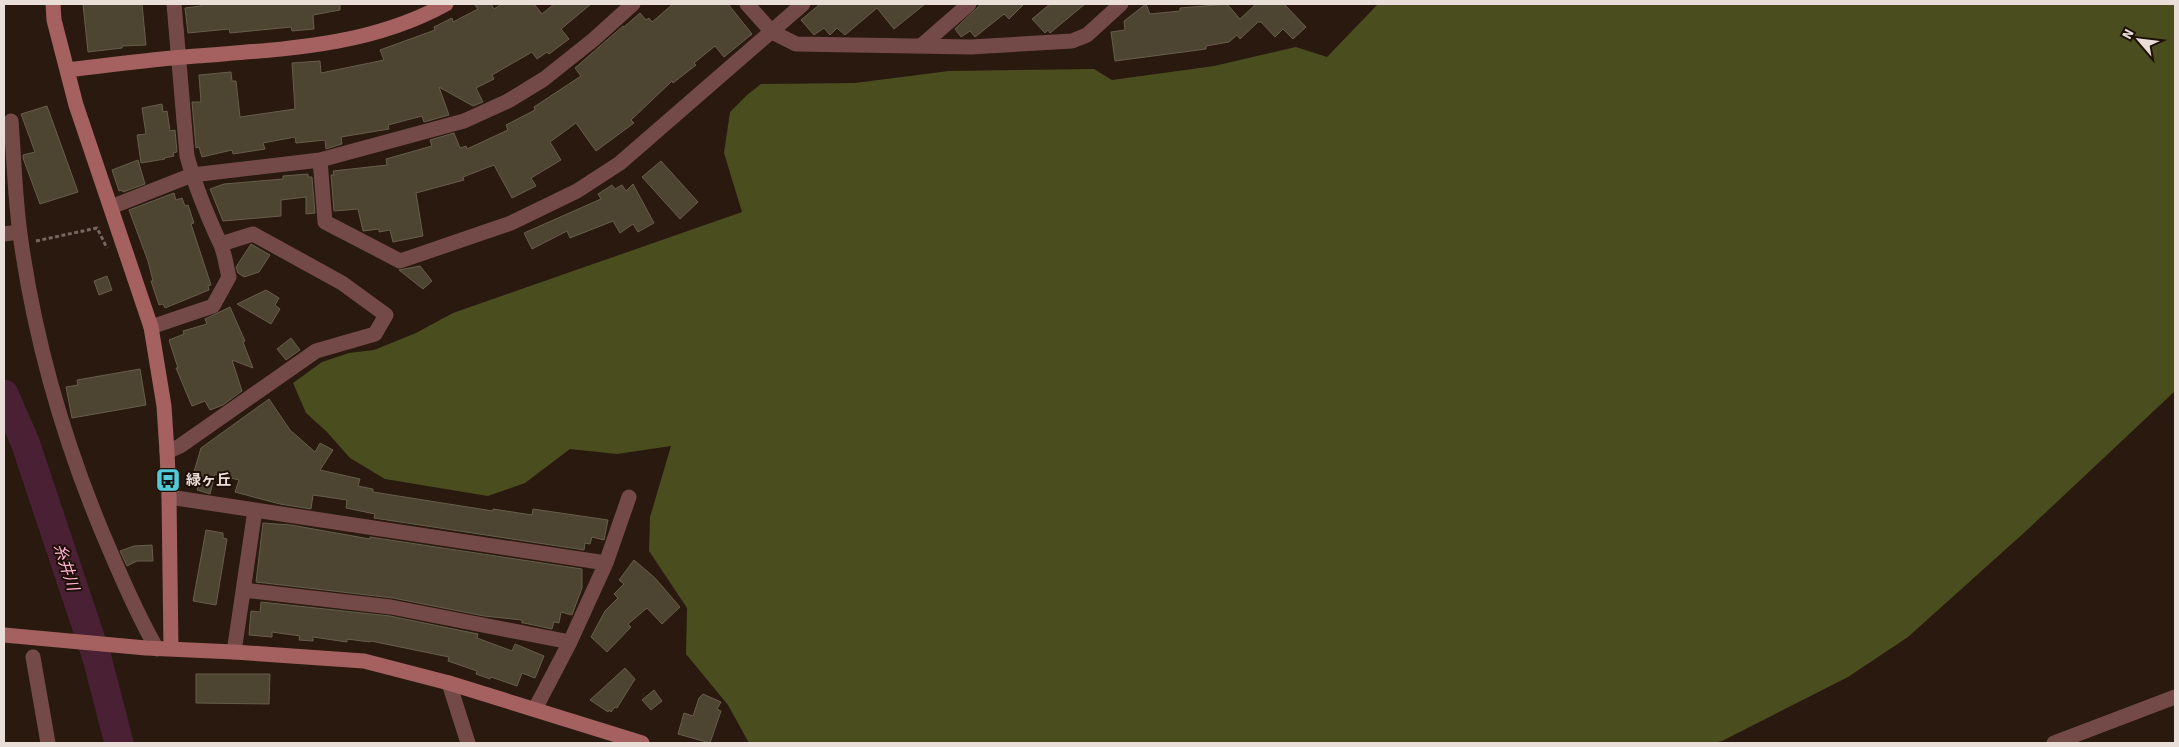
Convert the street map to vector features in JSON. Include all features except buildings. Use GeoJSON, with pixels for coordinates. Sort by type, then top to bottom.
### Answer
{"type":"FeatureCollection","features":[{"type":"Feature","properties":{"kind":"street"},"geometry":{"type":"LineString","coordinates":[[53,4],[54,20],[76,105],[151,327],[164,406],[170,497],[158,649]]}},
{"type":"Feature","properties":{"kind":"street"},"geometry":{"type":"LineString","coordinates":[[151,327],[213,306],[229,277],[221,244],[214,232],[192,175],[187,156],[174,4]]}},
{"type":"Feature","properties":{"kind":"street"},"geometry":{"type":"LineString","coordinates":[[68,70],[178,57],[295,48],[356,38],[420,18],[446,4]]}},
{"type":"Feature","properties":{"kind":"street"},"geometry":{"type":"LineString","coordinates":[[111,207],[192,175],[320,160],[464,120],[508,100],[544,79],[633,4]]}},
{"type":"Feature","properties":{"kind":"street"},"geometry":{"type":"LineString","coordinates":[[747,4],[772,32],[796,44],[971,47],[1072,40],[1087,35],[1121,4]]}},
{"type":"Feature","properties":{"kind":"street"},"geometry":{"type":"LineString","coordinates":[[320,160],[325,222],[400,261],[511,223],[577,191],[620,163],[803,4]]}},
{"type":"Feature","properties":{"kind":"street"},"geometry":{"type":"LineString","coordinates":[[921,46],[969,4]]}},
{"type":"Feature","properties":{"kind":"street"},"geometry":{"type":"LineString","coordinates":[[11,121],[9,233],[58,408],[89,503],[138,617],[158,649]]}},
{"type":"Feature","properties":{"kind":"street"},"geometry":{"type":"LineString","coordinates":[[167,452],[180,446],[316,351],[375,334],[386,315],[342,283],[253,234],[221,244]]}},
{"type":"Feature","properties":{"kind":"street"},"geometry":{"type":"LineString","coordinates":[[535,710],[570,642],[606,563],[629,496]]}},
{"type":"Feature","properties":{"kind":"street"},"geometry":{"type":"LineString","coordinates":[[170,497],[606,563]]}},
{"type":"Feature","properties":{"kind":"street"},"geometry":{"type":"LineString","coordinates":[[234,652],[255,510]]}},
{"type":"Feature","properties":{"kind":"street"},"geometry":{"type":"LineString","coordinates":[[243,590],[390,607],[570,642]]}},
{"type":"Feature","properties":{"kind":"street"},"geometry":{"type":"LineString","coordinates":[[4,634],[158,649],[364,661],[449,683],[642,743]]}},
{"type":"Feature","properties":{"kind":"street"},"geometry":{"type":"LineString","coordinates":[[33,657],[48,743]]}},
{"type":"Feature","properties":{"kind":"street"},"geometry":{"type":"LineString","coordinates":[[449,683],[468,743]]}},
{"type":"Feature","properties":{"kind":"street"},"geometry":{"type":"LineString","coordinates":[[2054,743],[2175,697]]}},
{"type":"Feature","properties":{"kind":"path"},"geometry":{"type":"LineString","coordinates":[[34,242],[97,228],[109,252]]}},
{"type":"Feature","properties":{"kind":"green space"},"geometry":{"type":"Polygon","coordinates":[[[1378,4],[2175,4],[2175,391],[2026,531],[1908,637],[1848,677],[1722,741],[1713,743],[749,743],[728,705],[686,654],[687,608],[649,551],[650,517],[671,446],[617,454],[570,449],[525,483],[488,496],[385,479],[350,458],[327,432],[306,413],[293,383],[322,362],[349,353],[374,350],[416,333],[453,313],[742,212],[724,153],[730,112],[761,84],[855,83],[949,71],[1094,69],[1112,80],[1214,66],[1296,47],[1327,57],[1378,4]]]}},
{"type":"Feature","properties":{"kind":"waterway","name":"糸井川"},"geometry":{"type":"LineString","coordinates":[[4,394],[25,442],[97,658],[119,743]]}},
{"type":"Feature","properties":{"kind":"place","name":"緑ヶ丘"},"geometry":{"type":"Point","coordinates":[168,480]}}]}
